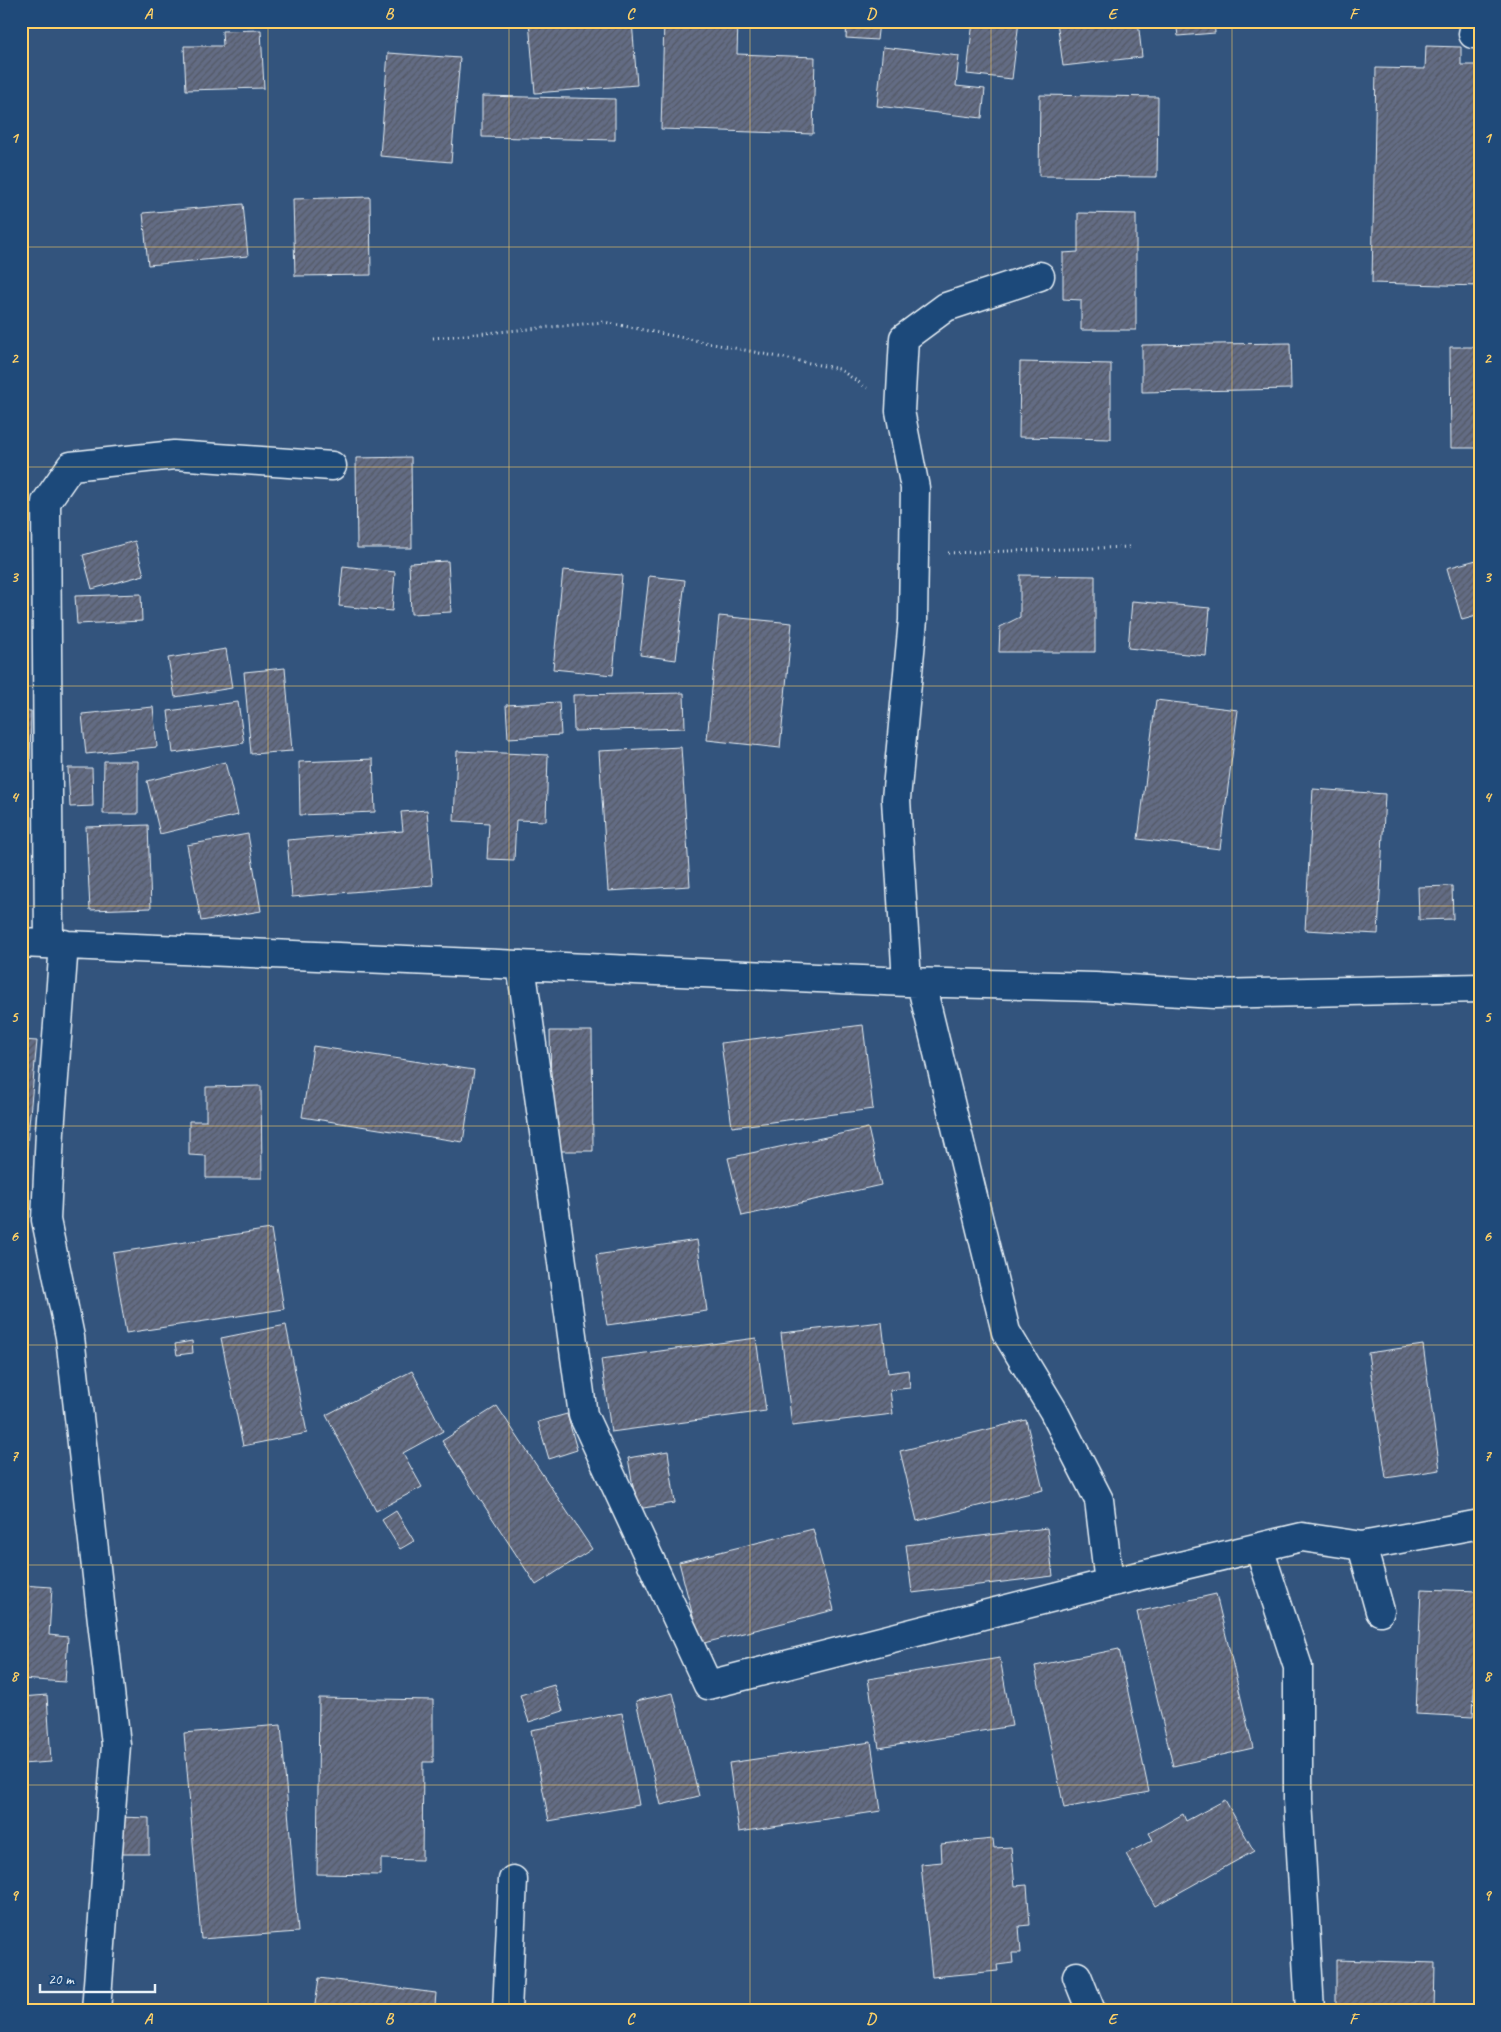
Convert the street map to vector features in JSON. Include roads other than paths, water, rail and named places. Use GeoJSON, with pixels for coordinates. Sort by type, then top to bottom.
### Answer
{"type":"FeatureCollection","features":[{"type":"Feature","properties":{"kind":"street"},"geometry":{"type":"LineString","coordinates":[[1040,276],[946,307],[904,338],[900,412],[915,488],[913,620],[896,799],[914,983],[1006,1332],[1053,1410],[1099,1500],[1109,1583]]}},
{"type":"Feature","properties":{"kind":"street"},"geometry":{"type":"LineString","coordinates":[[96,2011],[116,1745],[70,1337],[46,1220],[57,944],[46,502],[71,466],[174,455],[332,466]]}},
{"type":"Feature","properties":{"kind":"street"},"geometry":{"type":"LineString","coordinates":[[21,942],[914,983],[1095,987],[1215,994],[1480,988]]}},
{"type":"Feature","properties":{"kind":"street"},"geometry":{"type":"LineString","coordinates":[[522,965],[583,1415],[708,1685],[1109,1583],[1302,1537],[1362,1546],[1480,1524]]}},
{"type":"Feature","properties":{"kind":"street"},"geometry":{"type":"LineString","coordinates":[[1362,1546],[1380,1611]]}},
{"type":"Feature","properties":{"kind":"street"},"geometry":{"type":"LineString","coordinates":[[1259,1548],[1298,1667],[1298,1800],[1310,2011]]}},
{"type":"Feature","properties":{"kind":"street"},"geometry":{"type":"LineString","coordinates":[[507,2011],[513,1880]]}},
{"type":"Feature","properties":{"kind":"street"},"geometry":{"type":"LineString","coordinates":[[1077,1976],[1091,2011]]}}]}
